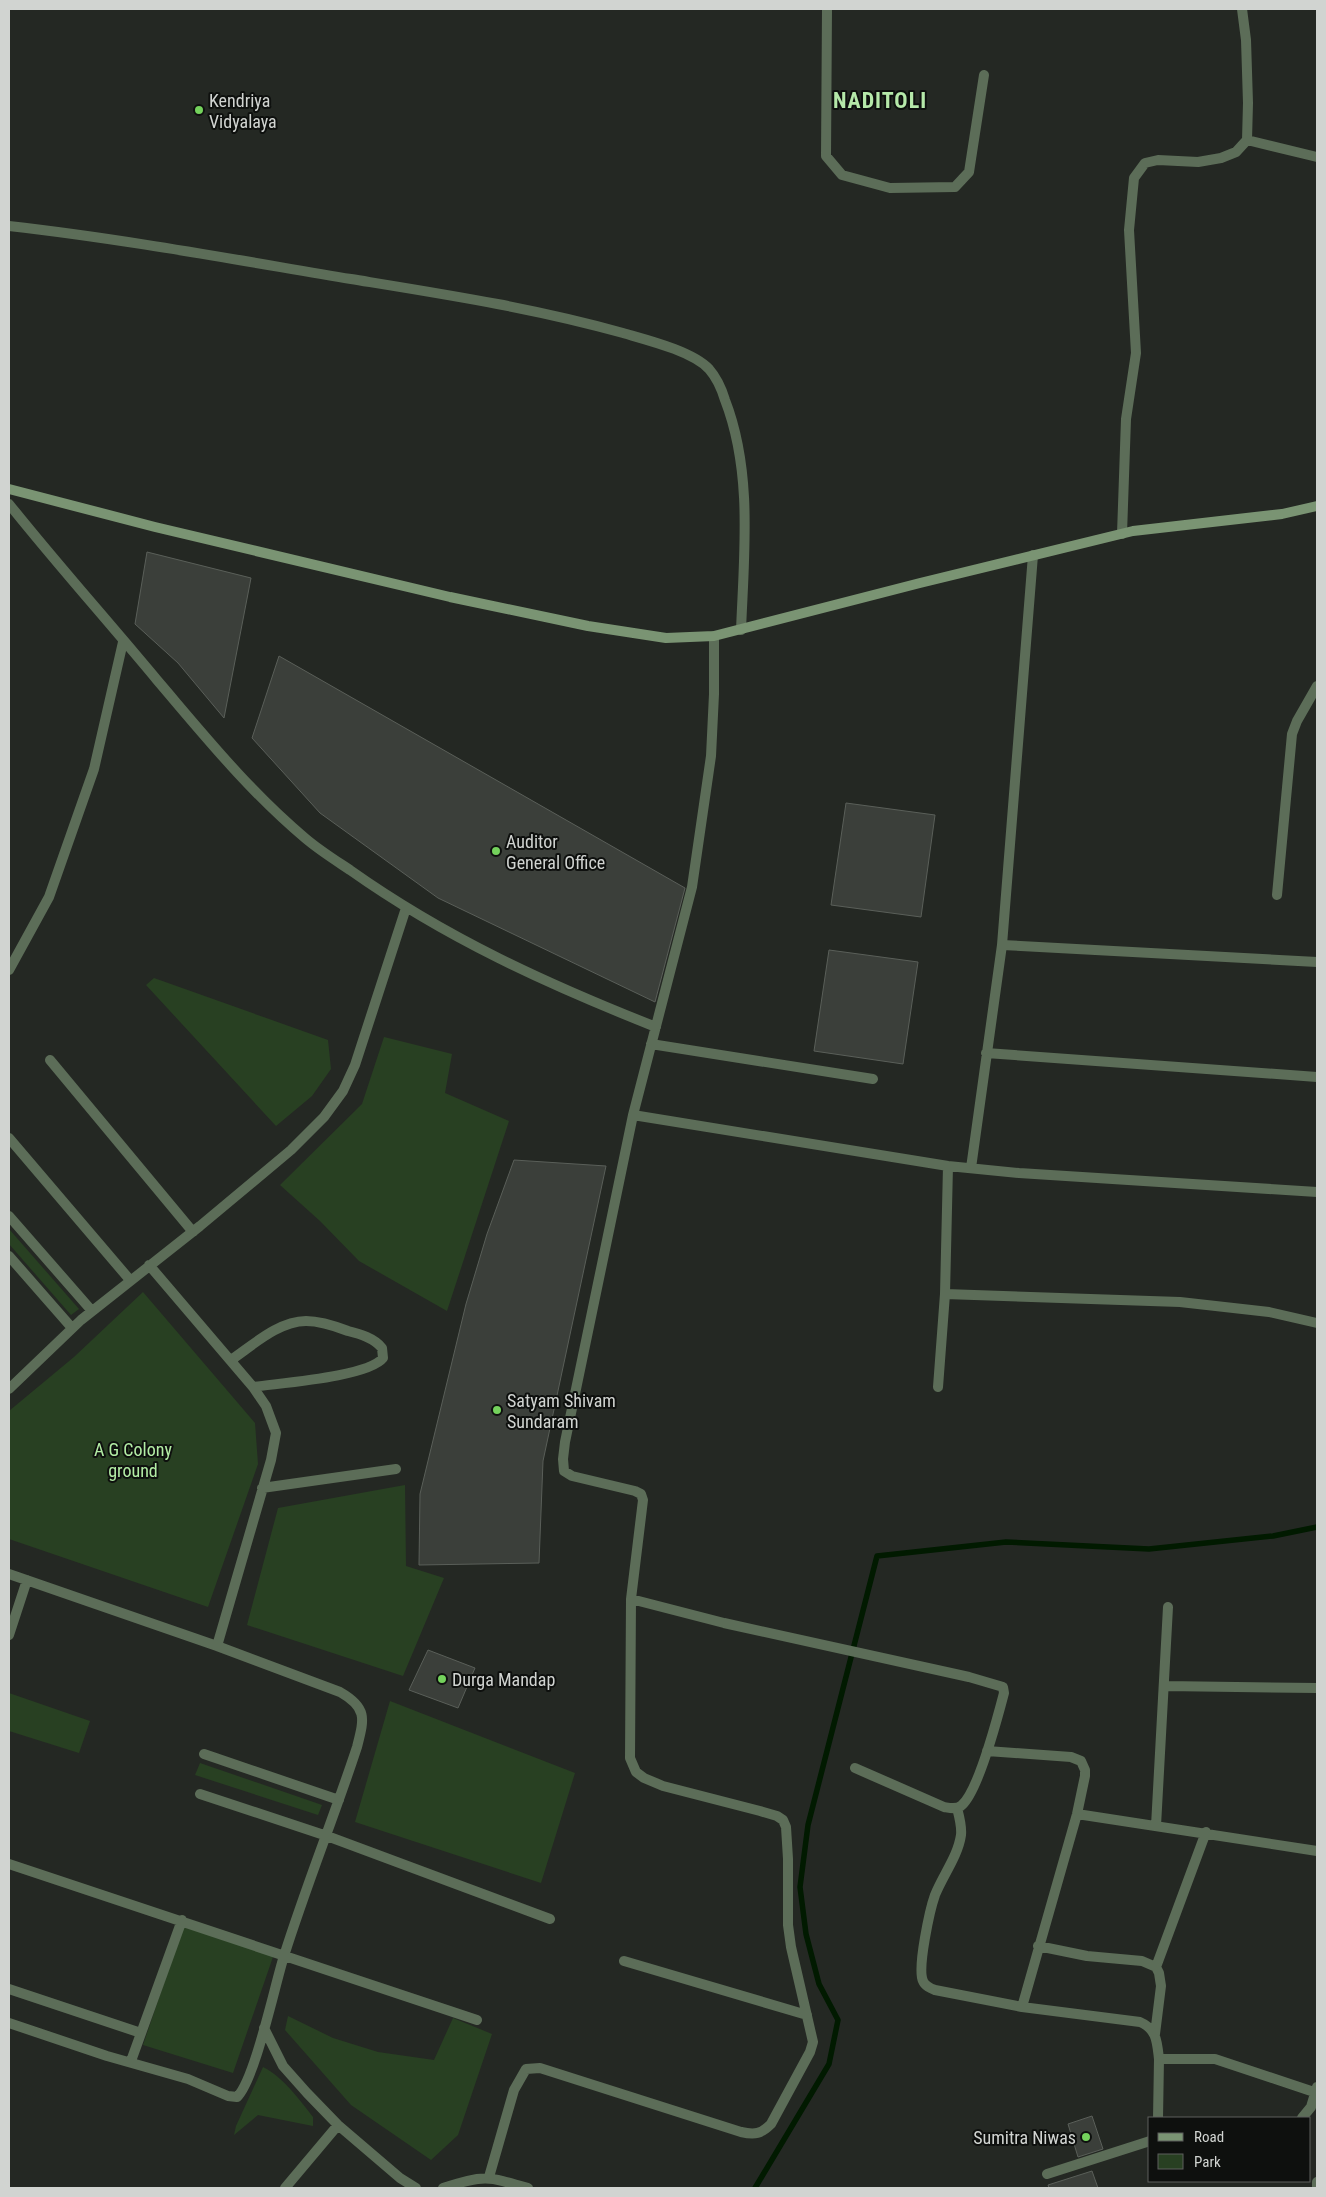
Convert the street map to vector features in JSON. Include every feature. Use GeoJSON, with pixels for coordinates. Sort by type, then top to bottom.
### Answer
{"type":"FeatureCollection","features":[{"type":"Feature","properties":{"kind":"street"},"geometry":{"type":"LineString","coordinates":[[827,9],[826,156],[842,175],[890,188],[955,188],[969,172],[984,75]]}},
{"type":"Feature","properties":{"kind":"street"},"geometry":{"type":"LineString","coordinates":[[1122,534],[1126,419],[1136,353],[1129,230],[1134,178],[1145,162],[1158,160],[1198,162],[1221,158],[1236,152],[1247,140],[1246,49],[1242,9]]}},
{"type":"Feature","properties":{"kind":"street"},"geometry":{"type":"LineString","coordinates":[[1247,140],[1317,157]]}},
{"type":"Feature","properties":{"kind":"street"},"geometry":{"type":"LineString","coordinates":[[9,226],[97,236],[452,295],[564,317],[648,340],[684,353],[708,369],[721,388],[734,421],[743,475],[742,630]]}},
{"type":"Feature","properties":{"kind":"street"},"geometry":{"type":"LineString","coordinates":[[9,489],[155,527],[519,613],[666,638],[714,636],[742,630],[1122,534],[1282,514],[1317,506]]}},
{"type":"Feature","properties":{"kind":"street"},"geometry":{"type":"LineString","coordinates":[[9,504],[56,564],[229,766],[305,839],[406,908],[454,937],[578,996],[656,1027]]}},
{"type":"Feature","properties":{"kind":"street"},"geometry":{"type":"LineString","coordinates":[[971,1168],[1002,945],[1033,555]]}},
{"type":"Feature","properties":{"kind":"street"},"geometry":{"type":"LineString","coordinates":[[490,2177],[514,2090],[526,2069],[531,2068],[590,2084],[741,2132],[761,2134],[771,2124],[810,2052],[813,2042],[796,1975],[788,1925],[788,1859],[786,1827],[783,1820],[777,1816],[760,1811],[663,1786],[644,1778],[633,1766],[630,1758],[630,1598],[642,1508],[641,1494],[572,1476],[567,1474],[562,1467],[565,1442],[633,1115],[692,887],[711,756],[714,636]]}},
{"type":"Feature","properties":{"kind":"street"},"geometry":{"type":"LineString","coordinates":[[9,970],[49,897],[90,778],[124,642]]}},
{"type":"Feature","properties":{"kind":"street"},"geometry":{"type":"LineString","coordinates":[[1277,895],[1292,734],[1297,721],[1317,686]]}},
{"type":"Feature","properties":{"kind":"street"},"geometry":{"type":"LineString","coordinates":[[9,1389],[72,1328],[291,1150],[324,1117],[343,1091],[355,1065],[406,908]]}},
{"type":"Feature","properties":{"kind":"street"},"geometry":{"type":"LineString","coordinates":[[1002,945],[1317,962]]}},
{"type":"Feature","properties":{"kind":"street"},"geometry":{"type":"LineString","coordinates":[[651,1044],[874,1079]]}},
{"type":"Feature","properties":{"kind":"street"},"geometry":{"type":"LineString","coordinates":[[986,1053],[1317,1076]]}},
{"type":"Feature","properties":{"kind":"street"},"geometry":{"type":"LineString","coordinates":[[50,1060],[192,1232]]}},
{"type":"Feature","properties":{"kind":"street"},"geometry":{"type":"LineString","coordinates":[[633,1115],[948,1166],[1020,1173],[1317,1192]]}},
{"type":"Feature","properties":{"kind":"street"},"geometry":{"type":"LineString","coordinates":[[9,1138],[130,1280]]}},
{"type":"Feature","properties":{"kind":"street"},"geometry":{"type":"LineString","coordinates":[[938,1387],[945,1294],[948,1166]]}},
{"type":"Feature","properties":{"kind":"street"},"geometry":{"type":"LineString","coordinates":[[9,1216],[92,1311]]}},
{"type":"Feature","properties":{"kind":"street"},"geometry":{"type":"LineString","coordinates":[[9,1256],[72,1328]]}},
{"type":"Feature","properties":{"kind":"street"},"geometry":{"type":"LineString","coordinates":[[149,1265],[253,1387],[266,1406],[276,1433],[271,1460],[216,1646]]}},
{"type":"Feature","properties":{"kind":"street"},"geometry":{"type":"LineString","coordinates":[[945,1294],[1180,1302],[1269,1312],[1317,1323]]}},
{"type":"Feature","properties":{"kind":"street"},"geometry":{"type":"LineString","coordinates":[[231,1360],[277,1330],[292,1323],[307,1321],[326,1324],[356,1333],[371,1339],[382,1348],[383,1358],[380,1363],[352,1373],[253,1387]]}},
{"type":"Feature","properties":{"kind":"street"},"geometry":{"type":"LineString","coordinates":[[262,1488],[396,1469]]}},
{"type":"Feature","properties":{"kind":"street"},"geometry":{"type":"LineString","coordinates":[[9,1574],[216,1646],[340,1692],[357,1703],[362,1710],[362,1726],[339,1800],[284,1956],[254,2061],[243,2089],[237,2097],[228,2096],[188,2079],[131,2061],[107,2056],[9,2023]]}},
{"type":"Feature","properties":{"kind":"street"},"geometry":{"type":"LineString","coordinates":[[9,1635],[28,1580]]}},
{"type":"Feature","properties":{"kind":"street"},"geometry":{"type":"LineString","coordinates":[[630,1598],[724,1623],[874,1655],[969,1677],[1003,1687],[1004,1693],[987,1751],[966,1800],[957,1808],[944,1807],[856,1768]]}},
{"type":"Feature","properties":{"kind":"street"},"geometry":{"type":"LineString","coordinates":[[1156,1826],[1168,1607]]}},
{"type":"Feature","properties":{"kind":"street"},"geometry":{"type":"LineString","coordinates":[[1165,1686],[1317,1688]]}},
{"type":"Feature","properties":{"kind":"street"},"geometry":{"type":"LineString","coordinates":[[987,1751],[1077,1758],[1083,1765],[1085,1776],[1077,1814],[1022,2007]]}},
{"type":"Feature","properties":{"kind":"street"},"geometry":{"type":"LineString","coordinates":[[204,1754],[339,1800]]}},
{"type":"Feature","properties":{"kind":"street"},"geometry":{"type":"LineString","coordinates":[[200,1794],[327,1836],[550,1919]]}},
{"type":"Feature","properties":{"kind":"street"},"geometry":{"type":"LineString","coordinates":[[957,1808],[961,1834],[952,1859],[935,1895],[926,1928],[921,1969],[923,1982],[934,1990],[1022,2007],[1140,2022],[1147,2025],[1155,2034]]}},
{"type":"Feature","properties":{"kind":"street"},"geometry":{"type":"LineString","coordinates":[[1077,1814],[1317,1850]]}},
{"type":"Feature","properties":{"kind":"street"},"geometry":{"type":"LineString","coordinates":[[1156,1968],[1206,1832]]}},
{"type":"Feature","properties":{"kind":"street"},"geometry":{"type":"LineString","coordinates":[[9,1864],[182,1920],[477,2020]]}},
{"type":"Feature","properties":{"kind":"street"},"geometry":{"type":"LineString","coordinates":[[131,2061],[182,1920]]}},
{"type":"Feature","properties":{"kind":"street"},"geometry":{"type":"LineString","coordinates":[[1038,1946],[1097,1958],[1142,1961],[1156,1968],[1161,1980],[1155,2034],[1159,2059],[1158,2117]]}},
{"type":"Feature","properties":{"kind":"street"},"geometry":{"type":"LineString","coordinates":[[624,1961],[807,2014]]}},
{"type":"Feature","properties":{"kind":"street"},"geometry":{"type":"LineString","coordinates":[[9,1989],[141,2033]]}},
{"type":"Feature","properties":{"kind":"street"},"geometry":{"type":"LineString","coordinates":[[264,2028],[283,2066],[338,2124],[400,2178],[416,2188]]}},
{"type":"Feature","properties":{"kind":"street"},"geometry":{"type":"LineString","coordinates":[[1159,2059],[1215,2059],[1317,2090],[1311,2107],[1303,2117]]}},
{"type":"Feature","properties":{"kind":"street"},"geometry":{"type":"LineString","coordinates":[[285,2188],[338,2124]]}},
{"type":"Feature","properties":{"kind":"street"},"geometry":{"type":"LineString","coordinates":[[1047,2174],[1148,2142]]}},
{"type":"Feature","properties":{"kind":"street"},"geometry":{"type":"LineString","coordinates":[[443,2188],[478,2177],[490,2177],[508,2186],[528,2188]]}},
{"type":"Feature","properties":{"kind":"street"},"geometry":{"type":"LineString","coordinates":[[1317,2182],[1317,2188]]}},
{"type":"Feature","properties":{"kind":"green space"},"geometry":{"type":"Polygon","coordinates":[[[154,978],[328,1040],[331,1069],[312,1096],[276,1126],[146,985],[154,978]]]}},
{"type":"Feature","properties":{"kind":"green space"},"geometry":{"type":"Polygon","coordinates":[[[384,1037],[452,1054],[445,1093],[509,1121],[447,1311],[359,1261],[320,1221],[280,1185],[362,1104],[384,1037]]]}},
{"type":"Feature","properties":{"kind":"green space"},"geometry":{"type":"Polygon","coordinates":[[[9,1229],[79,1309],[71,1315],[9,1244],[9,1229]]]}},
{"type":"Feature","properties":{"kind":"green space","name":"A G Colony ground"},"geometry":{"type":"Polygon","coordinates":[[[143,1292],[255,1423],[258,1464],[208,1607],[9,1539],[9,1411],[74,1357],[143,1292]]]}},
{"type":"Feature","properties":{"kind":"green space"},"geometry":{"type":"Polygon","coordinates":[[[405,1485],[406,1566],[444,1578],[403,1676],[247,1625],[278,1508],[405,1485]]]}},
{"type":"Feature","properties":{"kind":"green space"},"geometry":{"type":"Polygon","coordinates":[[[9,1693],[90,1721],[79,1753],[9,1731],[9,1693]]]}},
{"type":"Feature","properties":{"kind":"green space"},"geometry":{"type":"Polygon","coordinates":[[[390,1701],[575,1773],[541,1883],[355,1822],[390,1701]]]}},
{"type":"Feature","properties":{"kind":"green space"},"geometry":{"type":"Polygon","coordinates":[[[200,1763],[322,1805],[318,1815],[195,1775],[200,1763]]]}},
{"type":"Feature","properties":{"kind":"green space"},"geometry":{"type":"Polygon","coordinates":[[[183,1927],[274,1954],[233,2073],[143,2045],[183,1927]]]}},
{"type":"Feature","properties":{"kind":"green space"},"geometry":{"type":"Polygon","coordinates":[[[288,2016],[333,2038],[378,2052],[434,2060],[453,2018],[492,2034],[458,2135],[431,2160],[351,2105],[285,2030],[288,2016]]]}},
{"type":"Feature","properties":{"kind":"green space"},"geometry":{"type":"Polygon","coordinates":[[[263,2067],[284,2082],[296,2096],[313,2117],[313,2126],[258,2115],[234,2135],[236,2126],[263,2067]]]}},
{"type":"Feature","properties":{"kind":"building"},"geometry":{"type":"Polygon","coordinates":[[[147,552],[251,578],[224,718],[178,663],[135,624],[147,552]]]}},
{"type":"Feature","properties":{"kind":"building","name":"Auditor General Office"},"geometry":{"type":"Polygon","coordinates":[[[279,656],[685,888],[655,1002],[438,898],[320,813],[252,738],[279,656]]]}},
{"type":"Feature","properties":{"kind":"building"},"geometry":{"type":"Polygon","coordinates":[[[846,803],[935,815],[921,917],[831,905],[846,803]]]}},
{"type":"Feature","properties":{"kind":"building"},"geometry":{"type":"Polygon","coordinates":[[[829,950],[918,962],[903,1064],[814,1051],[829,950]]]}},
{"type":"Feature","properties":{"kind":"building","name":"Satyam Shivam Sundaram"},"geometry":{"type":"Polygon","coordinates":[[[514,1160],[606,1166],[543,1461],[539,1563],[419,1565],[420,1494],[466,1304],[487,1234],[514,1160]]]}},
{"type":"Feature","properties":{"kind":"building","name":"Durga Mandap"},"geometry":{"type":"Polygon","coordinates":[[[428,1650],[475,1668],[458,1708],[409,1690],[428,1650]]]}},
{"type":"Feature","properties":{"kind":"building","name":"Sumitra Niwas"},"geometry":{"type":"Polygon","coordinates":[[[1092,2116],[1103,2149],[1078,2157],[1068,2124],[1092,2116]]]}},
{"type":"Feature","properties":{"kind":"building"},"geometry":{"type":"Polygon","coordinates":[[[1092,2171],[1098,2188],[1049,2188],[1048,2185],[1092,2171]]]}},
{"type":"Feature","properties":{"kind":"waterway"},"geometry":{"type":"LineString","coordinates":[[755,2188],[829,2064],[838,2020],[819,1984],[806,1934],[800,1887],[808,1825],[877,1556],[1006,1542],[1149,1549],[1273,1536],[1317,1527]]}},
{"type":"Feature","properties":{"kind":"place","name":"Kendriya Vidyalaya"},"geometry":{"type":"Point","coordinates":[199,110]}},
{"type":"Feature","properties":{"kind":"place","name":"Auditor General Office"},"geometry":{"type":"Point","coordinates":[496,851]}},
{"type":"Feature","properties":{"kind":"place","name":"Satyam Shivam Sundaram"},"geometry":{"type":"Point","coordinates":[497,1410]}},
{"type":"Feature","properties":{"kind":"place","name":"Durga Mandap"},"geometry":{"type":"Point","coordinates":[442,1679]}},
{"type":"Feature","properties":{"kind":"place","name":"Sumitra Niwas"},"geometry":{"type":"Point","coordinates":[1086,2137]}},
{"type":"Feature","properties":{"kind":"district","name":"NADITOLI"},"geometry":{"type":"Point","coordinates":[880,100]}}]}
